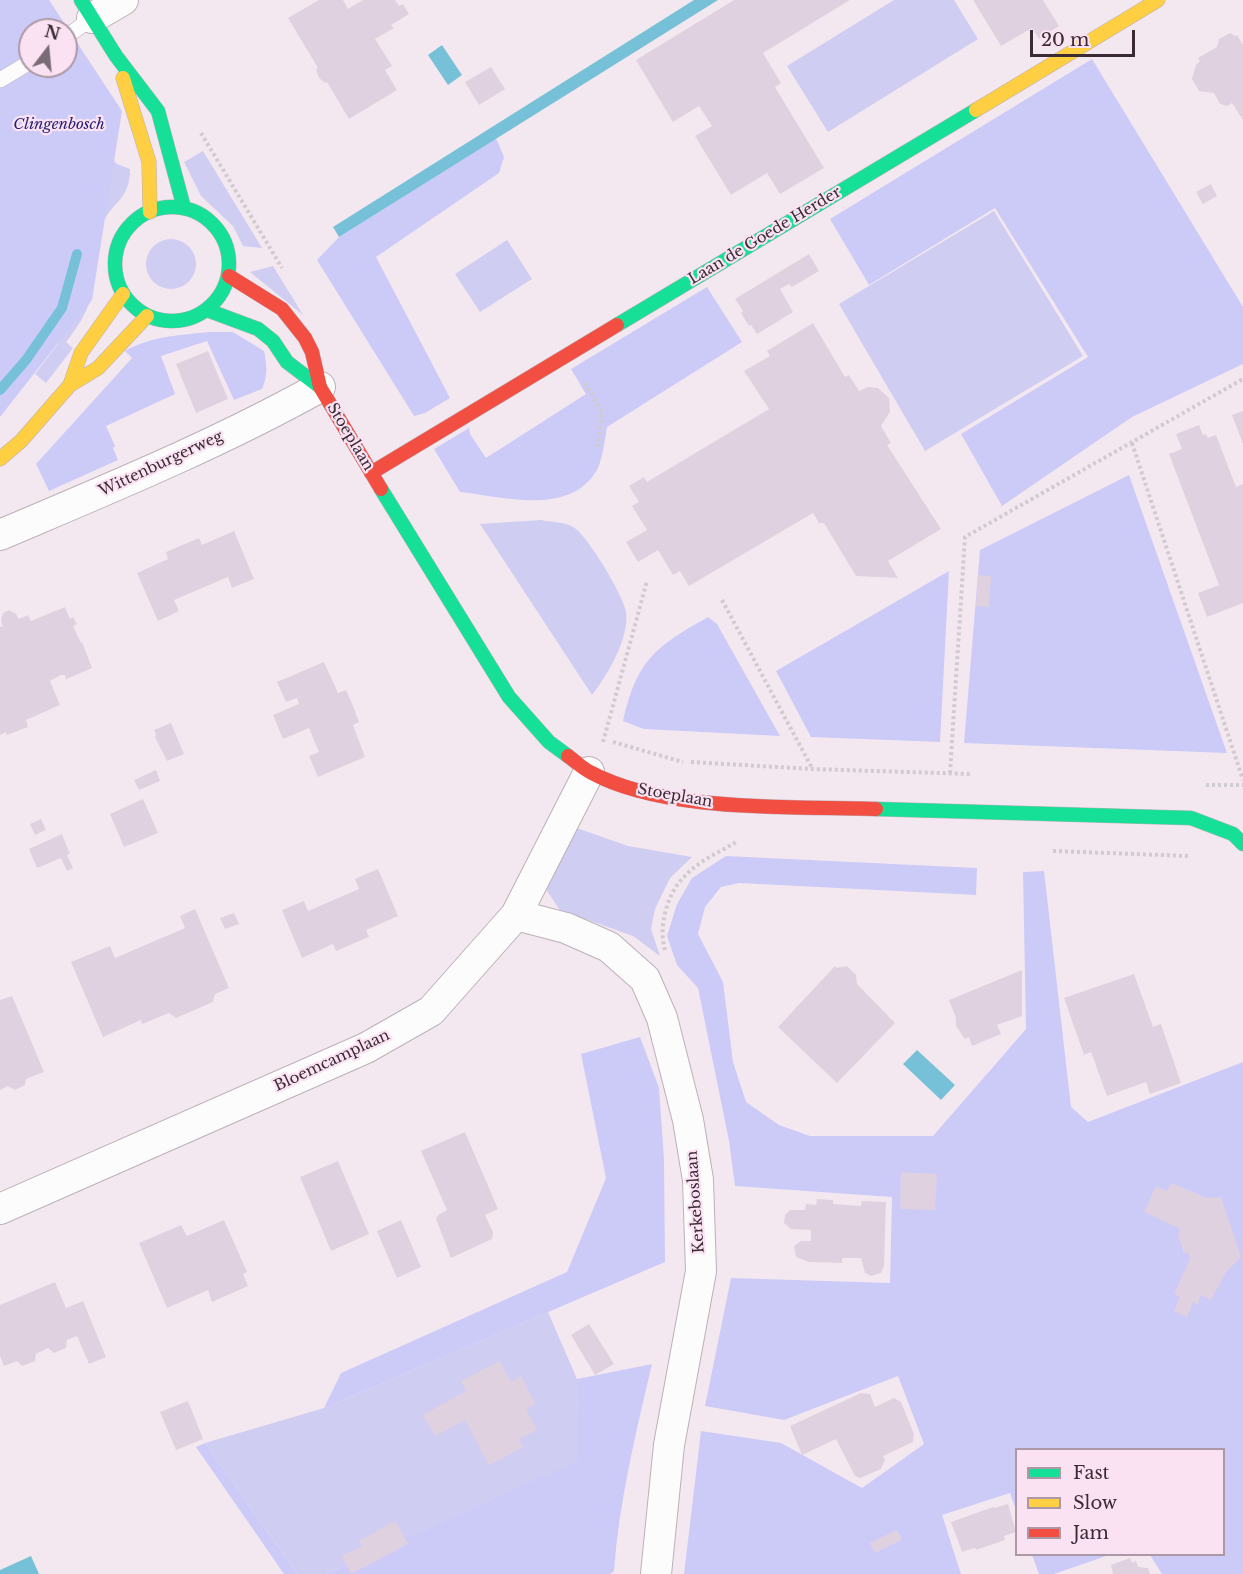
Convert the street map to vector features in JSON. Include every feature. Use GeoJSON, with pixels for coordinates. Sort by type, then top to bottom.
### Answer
{"type":"FeatureCollection","features":[{"type":"Feature","properties":{"kind":"street"},"geometry":{"type":"LineString","coordinates":[[123,0],[87,9],[116,56],[158,111],[184,208]]}},
{"type":"Feature","properties":{"kind":"street","name":"Laan de Goede Herder"},"geometry":{"type":"LineString","coordinates":[[371,472],[1158,0]]}},
{"type":"Feature","properties":{"kind":"street"},"geometry":{"type":"LineString","coordinates":[[116,56],[149,162],[150,212]]}},
{"type":"Feature","properties":{"kind":"street"},"geometry":{"type":"LineString","coordinates":[[161,208],[184,208],[198,213],[211,222],[220,233],[228,254],[229,276],[217,300],[207,310],[178,321],[162,321],[138,310],[123,294],[115,267],[116,254],[120,240],[138,219],[161,208]]}},
{"type":"Feature","properties":{"kind":"street","name":"Stoeplaan"},"geometry":{"type":"LineString","coordinates":[[229,276],[282,309],[305,339],[312,351],[320,387],[509,697],[549,742],[589,772],[622,786],[651,794],[724,804],[1191,818],[1240,837]]}},
{"type":"Feature","properties":{"kind":"street"},"geometry":{"type":"LineString","coordinates":[[70,385],[81,353],[123,294]]}},
{"type":"Feature","properties":{"kind":"street","name":"Stoeplaan"},"geometry":{"type":"LineString","coordinates":[[207,310],[258,329],[273,342],[287,362],[320,387]]}},
{"type":"Feature","properties":{"kind":"street"},"geometry":{"type":"LineString","coordinates":[[0,459],[21,441],[70,385],[98,368],[147,316]]}},
{"type":"Feature","properties":{"kind":"street","name":"Wittenburgerweg"},"geometry":{"type":"LineString","coordinates":[[0,535],[140,475],[291,404],[320,387]]}},
{"type":"Feature","properties":{"kind":"street","name":"Bloemcamplaan"},"geometry":{"type":"LineString","coordinates":[[0,1209],[366,1048],[431,1011],[516,915],[589,772]]}},
{"type":"Feature","properties":{"kind":"street","name":"Kerkeboslaan"},"geometry":{"type":"LineString","coordinates":[[516,915],[566,928],[609,947],[645,979],[662,1018],[688,1120],[698,1179],[702,1271],[669,1445],[656,1574]]}},
{"type":"Feature","properties":{"kind":"lane"},"geometry":{"type":"LineString","coordinates":[[0,80],[18,69]]}},
{"type":"Feature","properties":{"kind":"path"},"geometry":{"type":"LineString","coordinates":[[196,123],[287,276]]}},
{"type":"Feature","properties":{"kind":"path"},"geometry":{"type":"LineString","coordinates":[[568,354],[602,412],[597,450]]}},
{"type":"Feature","properties":{"kind":"path"},"geometry":{"type":"LineString","coordinates":[[950,773],[965,537],[1243,379]]}},
{"type":"Feature","properties":{"kind":"path"},"geometry":{"type":"LineString","coordinates":[[1132,443],[1243,780]]}},
{"type":"Feature","properties":{"kind":"path"},"geometry":{"type":"LineString","coordinates":[[647,581],[604,740],[684,762],[974,774]]}},
{"type":"Feature","properties":{"kind":"path"},"geometry":{"type":"LineString","coordinates":[[722,600],[812,769]]}},
{"type":"Feature","properties":{"kind":"path"},"geometry":{"type":"LineString","coordinates":[[1201,785],[1243,785]]}},
{"type":"Feature","properties":{"kind":"path"},"geometry":{"type":"LineString","coordinates":[[668,961],[662,940],[663,918],[682,878],[702,862],[738,841]]}},
{"type":"Feature","properties":{"kind":"shaded area"},"geometry":{"type":"Polygon","coordinates":[[[694,0],[718,0],[339,237],[333,227],[694,0]]]}},
{"type":"Feature","properties":{"kind":"shaded area"},"geometry":{"type":"Polygon","coordinates":[[[894,0],[954,0],[978,39],[828,132],[787,66],[894,0]]]}},
{"type":"Feature","properties":{"kind":"shaded area"},"geometry":{"type":"Polygon","coordinates":[[[442,45],[462,75],[448,85],[428,55],[442,45]]]}},
{"type":"Feature","properties":{"kind":"shaded area"},"geometry":{"type":"Polygon","coordinates":[[[203,151],[262,248],[243,246],[233,226],[201,196],[184,162],[203,151]]]}},
{"type":"Feature","properties":{"kind":"shaded area"},"geometry":{"type":"Polygon","coordinates":[[[110,157],[117,164],[130,169],[127,188],[102,225],[90,302],[66,342],[73,348],[46,383],[35,374],[58,344],[110,157]]]}},
{"type":"Feature","properties":{"kind":"shaded area"},"geometry":{"type":"Polygon","coordinates":[[[994,211],[1083,356],[925,451],[839,304],[994,211]]]}},
{"type":"Feature","properties":{"kind":"shaded area"},"geometry":{"type":"Polygon","coordinates":[[[176,239],[189,246],[195,254],[195,274],[189,282],[181,288],[166,289],[153,282],[147,274],[146,259],[153,246],[161,240],[176,239]]]}},
{"type":"Feature","properties":{"kind":"shaded area"},"geometry":{"type":"Polygon","coordinates":[[[507,240],[532,279],[480,312],[455,274],[507,240]]]}},
{"type":"Feature","properties":{"kind":"shaded area"},"geometry":{"type":"Polygon","coordinates":[[[273,266],[303,315],[250,272],[273,266]]]}},
{"type":"Feature","properties":{"kind":"shaded area"},"geometry":{"type":"Polygon","coordinates":[[[541,520],[566,524],[579,532],[604,566],[624,604],[626,622],[621,644],[604,678],[592,695],[480,524],[541,520]]]}},
{"type":"Feature","properties":{"kind":"shaded area"},"geometry":{"type":"Polygon","coordinates":[[[574,827],[628,846],[692,857],[670,878],[655,909],[651,929],[660,956],[633,936],[560,910],[547,891],[550,871],[574,827]]]}},
{"type":"Feature","properties":{"kind":"shaded area"},"geometry":{"type":"Polygon","coordinates":[[[917,1050],[955,1085],[941,1100],[903,1064],[917,1050]]]}},
{"type":"Feature","properties":{"kind":"shaded area"},"geometry":{"type":"Polygon","coordinates":[[[548,1312],[577,1379],[579,1460],[327,1574],[297,1574],[205,1443],[324,1408],[548,1312]]]}},
{"type":"Feature","properties":{"kind":"shaded area"},"geometry":{"type":"Polygon","coordinates":[[[31,1556],[39,1574],[0,1574],[0,1570],[31,1556]]]}},
{"type":"Feature","properties":{"kind":"green space","name":"Clingenbosch"},"geometry":{"type":"Polygon","coordinates":[[[0,0],[49,0],[61,18],[18,18],[18,78],[78,78],[78,44],[122,111],[92,300],[0,417],[0,0]]]}},
{"type":"Feature","properties":{"kind":"green space"},"geometry":{"type":"Polygon","coordinates":[[[1092,59],[1243,307],[1243,364],[1132,417],[1002,506],[961,434],[1088,357],[995,208],[869,285],[830,219],[1092,59]]]}},
{"type":"Feature","properties":{"kind":"green space"},"geometry":{"type":"Polygon","coordinates":[[[496,138],[504,157],[499,173],[376,257],[450,398],[425,413],[414,416],[317,260],[339,237],[496,138]]]}},
{"type":"Feature","properties":{"kind":"green space"},"geometry":{"type":"Polygon","coordinates":[[[707,287],[742,342],[607,427],[600,463],[586,483],[572,493],[536,500],[516,500],[460,492],[434,449],[469,428],[470,434],[486,458],[586,394],[571,369],[707,287]]]}},
{"type":"Feature","properties":{"kind":"green space"},"geometry":{"type":"Polygon","coordinates":[[[210,332],[233,332],[264,351],[266,370],[262,389],[234,400],[207,341],[161,356],[175,394],[106,426],[115,446],[113,448],[118,460],[49,491],[36,464],[132,358],[125,351],[155,339],[210,332]]]}},
{"type":"Feature","properties":{"kind":"green space"},"geometry":{"type":"Polygon","coordinates":[[[1129,475],[1227,753],[964,743],[980,550],[1129,475]]]}},
{"type":"Feature","properties":{"kind":"green space"},"geometry":{"type":"Polygon","coordinates":[[[949,571],[940,742],[811,737],[776,671],[949,571]]]}},
{"type":"Feature","properties":{"kind":"green space"},"geometry":{"type":"Polygon","coordinates":[[[708,617],[717,624],[780,736],[644,729],[623,721],[635,683],[651,657],[674,637],[708,617]]]}},
{"type":"Feature","properties":{"kind":"green space"},"geometry":{"type":"Polygon","coordinates":[[[726,856],[977,868],[976,895],[739,883],[721,887],[705,907],[698,934],[723,982],[733,1062],[746,1102],[779,1125],[810,1136],[933,1136],[1026,1029],[1023,872],[1044,871],[1071,1107],[1088,1122],[1243,1062],[1243,1574],[1162,1574],[1151,1556],[1225,1556],[1225,1448],[1015,1448],[1015,1507],[1010,1493],[942,1515],[961,1574],[684,1574],[701,1431],[781,1443],[862,1488],[924,1444],[898,1376],[784,1420],[705,1406],[731,1278],[890,1283],[892,1197],[735,1186],[729,1141],[698,988],[677,965],[667,936],[677,904],[692,878],[726,856]]]}},
{"type":"Feature","properties":{"kind":"green space"},"geometry":{"type":"Polygon","coordinates":[[[640,1037],[659,1088],[664,1159],[665,1262],[324,1408],[341,1373],[567,1272],[606,1178],[581,1054],[640,1037]]]}},
{"type":"Feature","properties":{"kind":"green space"},"geometry":{"type":"Polygon","coordinates":[[[652,1364],[624,1493],[614,1571],[610,1574],[327,1574],[578,1460],[577,1379],[652,1364]]]}},
{"type":"Feature","properties":{"kind":"green space"},"geometry":{"type":"Polygon","coordinates":[[[205,1443],[297,1574],[284,1574],[196,1447],[205,1443]]]}},
{"type":"Feature","properties":{"kind":"green space"},"geometry":{"type":"Polygon","coordinates":[[[1033,1556],[1106,1556],[1054,1574],[1039,1574],[1033,1556]]]}},
{"type":"Feature","properties":{"kind":"building"},"geometry":{"type":"Polygon","coordinates":[[[319,0],[343,0],[348,9],[363,0],[395,0],[399,6],[403,4],[409,14],[391,25],[394,28],[375,39],[392,66],[385,70],[397,90],[349,119],[327,82],[319,78],[316,69],[318,68],[288,18],[319,0]]]}},
{"type":"Feature","properties":{"kind":"building"},"geometry":{"type":"Polygon","coordinates":[[[734,0],[850,0],[763,53],[781,83],[775,87],[824,168],[780,194],[767,173],[731,195],[695,136],[712,126],[699,106],[673,122],[636,60],[734,0]]]}},
{"type":"Feature","properties":{"kind":"building"},"geometry":{"type":"Polygon","coordinates":[[[973,0],[1043,0],[1059,26],[1039,39],[1032,28],[1001,46],[973,0]]]}},
{"type":"Feature","properties":{"kind":"building"},"geometry":{"type":"Polygon","coordinates":[[[1230,33],[1237,35],[1243,45],[1243,120],[1232,103],[1227,106],[1220,104],[1214,93],[1199,91],[1192,79],[1196,65],[1200,61],[1198,58],[1217,47],[1219,39],[1230,33]]]}},
{"type":"Feature","properties":{"kind":"building"},"geometry":{"type":"Polygon","coordinates":[[[491,67],[505,89],[479,105],[465,82],[491,67]]]}},
{"type":"Feature","properties":{"kind":"building"},"geometry":{"type":"Polygon","coordinates":[[[1211,184],[1217,196],[1203,204],[1196,192],[1211,184]]]}},
{"type":"Feature","properties":{"kind":"building"},"geometry":{"type":"Polygon","coordinates":[[[809,254],[819,271],[792,287],[789,284],[780,289],[793,312],[757,334],[751,325],[749,326],[735,299],[809,254]]]}},
{"type":"Feature","properties":{"kind":"building"},"geometry":{"type":"Polygon","coordinates":[[[813,323],[845,377],[849,375],[859,391],[868,387],[878,388],[889,398],[890,412],[881,426],[891,443],[887,445],[941,529],[888,561],[898,578],[856,576],[824,523],[819,523],[813,513],[689,586],[680,571],[673,575],[658,550],[638,562],[626,542],[647,530],[632,506],[639,502],[629,486],[644,477],[647,482],[769,409],[744,371],[770,356],[767,351],[813,323]]]}},
{"type":"Feature","properties":{"kind":"building"},"geometry":{"type":"Polygon","coordinates":[[[208,351],[228,399],[196,413],[176,364],[208,351]]]}},
{"type":"Feature","properties":{"kind":"building"},"geometry":{"type":"Polygon","coordinates":[[[1243,411],[1243,444],[1232,415],[1243,411]]]}},
{"type":"Feature","properties":{"kind":"building"},"geometry":{"type":"Polygon","coordinates":[[[1199,425],[1203,435],[1206,434],[1208,438],[1216,435],[1236,487],[1243,484],[1243,603],[1207,617],[1198,593],[1219,585],[1169,454],[1182,449],[1176,434],[1199,425]]]}},
{"type":"Feature","properties":{"kind":"building"},"geometry":{"type":"Polygon","coordinates":[[[234,531],[254,579],[232,588],[228,577],[174,600],[179,611],[158,621],[137,573],[168,559],[166,552],[199,538],[202,545],[234,531]]]}},
{"type":"Feature","properties":{"kind":"building"},"geometry":{"type":"Polygon","coordinates":[[[978,575],[991,576],[989,607],[976,606],[978,575]]]}},
{"type":"Feature","properties":{"kind":"building"},"geometry":{"type":"Polygon","coordinates":[[[65,607],[70,619],[73,617],[77,624],[73,626],[92,668],[66,679],[65,675],[61,675],[50,681],[60,705],[26,720],[28,727],[7,735],[6,732],[0,735],[0,627],[3,626],[1,621],[3,613],[9,610],[19,619],[28,615],[31,621],[65,607]]]}},
{"type":"Feature","properties":{"kind":"building"},"geometry":{"type":"Polygon","coordinates":[[[324,662],[338,693],[346,690],[353,706],[359,722],[353,725],[365,757],[318,777],[309,756],[319,752],[309,728],[283,739],[273,715],[299,704],[297,698],[286,702],[277,682],[324,662]]]}},
{"type":"Feature","properties":{"kind":"building"},"geometry":{"type":"Polygon","coordinates":[[[171,723],[184,754],[167,761],[154,730],[171,723]]]}},
{"type":"Feature","properties":{"kind":"building"},"geometry":{"type":"Polygon","coordinates":[[[156,770],[160,781],[139,790],[134,780],[156,770]]]}},
{"type":"Feature","properties":{"kind":"building"},"geometry":{"type":"Polygon","coordinates":[[[143,799],[158,833],[124,847],[110,814],[143,799]]]}},
{"type":"Feature","properties":{"kind":"building"},"geometry":{"type":"Polygon","coordinates":[[[41,819],[46,830],[35,835],[30,824],[41,819]]]}},
{"type":"Feature","properties":{"kind":"building"},"geometry":{"type":"Polygon","coordinates":[[[62,834],[73,868],[67,871],[61,858],[37,868],[29,849],[62,834]]]}},
{"type":"Feature","properties":{"kind":"building"},"geometry":{"type":"Polygon","coordinates":[[[378,869],[398,916],[366,930],[369,937],[336,951],[333,944],[302,958],[282,910],[304,901],[308,911],[359,889],[355,879],[378,869]]]}},
{"type":"Feature","properties":{"kind":"building"},"geometry":{"type":"Polygon","coordinates":[[[195,909],[229,988],[215,994],[213,1002],[176,1018],[169,1013],[142,1024],[141,1020],[103,1037],[71,962],[110,946],[115,958],[185,928],[180,916],[195,909]]]}},
{"type":"Feature","properties":{"kind":"building"},"geometry":{"type":"Polygon","coordinates":[[[234,913],[239,924],[225,929],[220,918],[234,913]]]}},
{"type":"Feature","properties":{"kind":"building"},"geometry":{"type":"Polygon","coordinates":[[[835,966],[837,968],[847,966],[856,975],[857,984],[895,1023],[837,1083],[778,1027],[835,966]]]}},
{"type":"Feature","properties":{"kind":"building"},"geometry":{"type":"Polygon","coordinates":[[[1022,970],[1022,1016],[997,1025],[1001,1034],[972,1046],[969,1037],[965,1039],[956,1026],[956,1018],[949,1000],[1022,970]]]}},
{"type":"Feature","properties":{"kind":"building"},"geometry":{"type":"Polygon","coordinates":[[[1134,974],[1153,1027],[1161,1024],[1181,1083],[1150,1094],[1146,1082],[1107,1096],[1091,1052],[1084,1055],[1064,998],[1134,974]]]}},
{"type":"Feature","properties":{"kind":"building"},"geometry":{"type":"Polygon","coordinates":[[[12,996],[44,1072],[26,1079],[25,1085],[15,1090],[8,1086],[0,1090],[0,1000],[12,996]]]}},
{"type":"Feature","properties":{"kind":"building"},"geometry":{"type":"Polygon","coordinates":[[[465,1132],[498,1209],[485,1215],[493,1232],[492,1239],[451,1258],[436,1219],[438,1215],[447,1210],[421,1151],[465,1132]]]}},
{"type":"Feature","properties":{"kind":"building"},"geometry":{"type":"Polygon","coordinates":[[[338,1161],[369,1234],[331,1251],[300,1177],[338,1161]]]}},
{"type":"Feature","properties":{"kind":"building"},"geometry":{"type":"Polygon","coordinates":[[[901,1172],[937,1174],[935,1210],[900,1209],[901,1172]]]}},
{"type":"Feature","properties":{"kind":"building"},"geometry":{"type":"Polygon","coordinates":[[[1171,1183],[1207,1198],[1221,1197],[1241,1257],[1226,1272],[1211,1300],[1201,1295],[1197,1305],[1193,1302],[1187,1317],[1174,1311],[1180,1297],[1174,1294],[1190,1259],[1188,1252],[1184,1254],[1178,1234],[1180,1233],[1179,1228],[1144,1212],[1156,1186],[1167,1191],[1171,1183]]]}},
{"type":"Feature","properties":{"kind":"building"},"geometry":{"type":"Polygon","coordinates":[[[817,1199],[833,1200],[833,1204],[861,1206],[862,1201],[886,1202],[884,1266],[881,1273],[871,1276],[865,1273],[861,1258],[842,1258],[842,1263],[809,1262],[796,1257],[794,1246],[801,1241],[811,1241],[811,1230],[791,1229],[784,1223],[785,1215],[790,1210],[805,1210],[806,1204],[816,1205],[817,1199]]]}},
{"type":"Feature","properties":{"kind":"building"},"geometry":{"type":"Polygon","coordinates":[[[224,1220],[247,1272],[243,1274],[248,1286],[212,1302],[208,1290],[167,1308],[139,1243],[181,1225],[187,1236],[224,1220]]]}},
{"type":"Feature","properties":{"kind":"building"},"geometry":{"type":"Polygon","coordinates":[[[401,1220],[421,1267],[397,1278],[377,1231],[401,1220]]]}},
{"type":"Feature","properties":{"kind":"building"},"geometry":{"type":"Polygon","coordinates":[[[55,1282],[66,1308],[83,1301],[106,1357],[89,1364],[77,1336],[67,1340],[66,1348],[54,1353],[48,1348],[36,1354],[35,1361],[22,1366],[17,1361],[4,1366],[0,1356],[0,1305],[55,1282]]]}},
{"type":"Feature","properties":{"kind":"building"},"geometry":{"type":"Polygon","coordinates":[[[589,1324],[614,1364],[595,1375],[571,1335],[589,1324]]]}},
{"type":"Feature","properties":{"kind":"building"},"geometry":{"type":"Polygon","coordinates":[[[500,1361],[511,1382],[521,1376],[535,1404],[526,1409],[537,1430],[519,1439],[523,1447],[489,1465],[465,1420],[435,1436],[423,1415],[466,1391],[461,1381],[500,1361]]]}},
{"type":"Feature","properties":{"kind":"building"},"geometry":{"type":"Polygon","coordinates":[[[861,1393],[870,1394],[875,1407],[894,1398],[901,1402],[914,1434],[913,1442],[883,1456],[885,1460],[881,1469],[860,1478],[855,1476],[836,1439],[802,1455],[790,1426],[861,1393]]]}},
{"type":"Feature","properties":{"kind":"building"},"geometry":{"type":"Polygon","coordinates":[[[188,1401],[203,1439],[176,1450],[160,1412],[188,1401]]]}},
{"type":"Feature","properties":{"kind":"building"},"geometry":{"type":"Polygon","coordinates":[[[1008,1504],[1015,1532],[1004,1536],[1005,1540],[976,1550],[975,1548],[962,1552],[951,1522],[1008,1504]]]}},
{"type":"Feature","properties":{"kind":"building"},"geometry":{"type":"Polygon","coordinates":[[[395,1521],[408,1544],[351,1574],[342,1556],[362,1546],[359,1541],[395,1521]]]}},
{"type":"Feature","properties":{"kind":"building"},"geometry":{"type":"Polygon","coordinates":[[[897,1530],[902,1540],[875,1553],[870,1543],[897,1530]]]}},
{"type":"Feature","properties":{"kind":"building"},"geometry":{"type":"Polygon","coordinates":[[[1130,1558],[1132,1563],[1136,1561],[1138,1567],[1148,1568],[1150,1574],[1113,1574],[1111,1565],[1130,1558]]]}},
{"type":"Feature","properties":{"kind":"waterway"},"geometry":{"type":"LineString","coordinates":[[0,390],[26,360],[62,308],[77,254]]}},
{"type":"Feature","properties":{"kind":"traffic: fast"},"geometry":{"type":"LineString","coordinates":[[81,0],[116,56],[158,111],[184,208]]}},
{"type":"Feature","properties":{"kind":"traffic: fast"},"geometry":{"type":"LineString","coordinates":[[617,325],[976,110]]}},
{"type":"Feature","properties":{"kind":"traffic: fast"},"geometry":{"type":"LineString","coordinates":[[172,207],[194,211],[212,224],[225,242],[229,264],[225,286],[212,304],[194,317],[172,321],[150,317],[132,304],[119,286],[115,264],[119,242],[132,224],[150,211],[172,207]]}},
{"type":"Feature","properties":{"kind":"traffic: fast"},"geometry":{"type":"LineString","coordinates":[[207,310],[258,329],[273,341],[287,362],[320,387]]}},
{"type":"Feature","properties":{"kind":"traffic: fast"},"geometry":{"type":"LineString","coordinates":[[381,489],[509,697],[549,742],[568,756]]}},
{"type":"Feature","properties":{"kind":"traffic: fast"},"geometry":{"type":"LineString","coordinates":[[876,809],[1191,818],[1233,834],[1243,844]]}},
{"type":"Feature","properties":{"kind":"traffic: slow"},"geometry":{"type":"LineString","coordinates":[[976,110],[1158,0]]}},
{"type":"Feature","properties":{"kind":"traffic: slow"},"geometry":{"type":"LineString","coordinates":[[123,78],[149,162],[150,212]]}},
{"type":"Feature","properties":{"kind":"traffic: slow"},"geometry":{"type":"LineString","coordinates":[[70,385],[81,353],[123,294]]}},
{"type":"Feature","properties":{"kind":"traffic: slow"},"geometry":{"type":"LineString","coordinates":[[0,459],[21,441],[70,385],[98,368],[147,316]]}},
{"type":"Feature","properties":{"kind":"traffic: jam"},"geometry":{"type":"LineString","coordinates":[[229,276],[282,309],[305,338],[312,352],[320,387],[381,489]]}},
{"type":"Feature","properties":{"kind":"traffic: jam"},"geometry":{"type":"LineString","coordinates":[[371,473],[617,325]]}},
{"type":"Feature","properties":{"kind":"traffic: jam"},"geometry":{"type":"LineString","coordinates":[[568,756],[590,772],[620,785],[655,795],[730,805],[876,809]]}}]}
